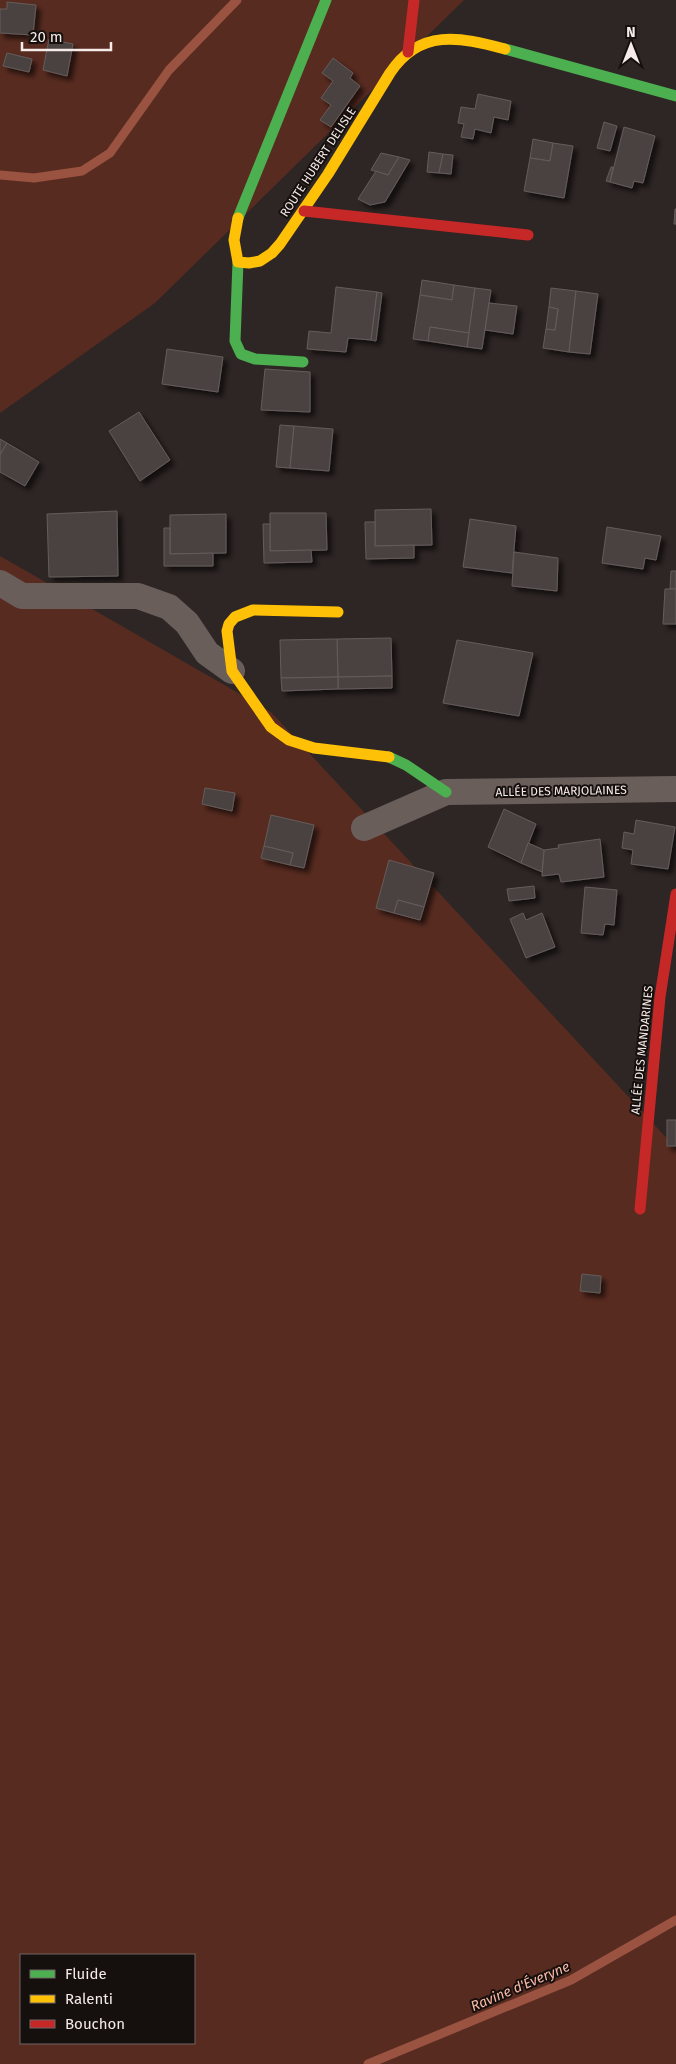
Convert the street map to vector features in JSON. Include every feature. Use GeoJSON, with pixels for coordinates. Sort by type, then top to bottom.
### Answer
{"type":"FeatureCollection","features":[{"type":"Feature","properties":{"kind":"street"},"geometry":{"type":"LineString","coordinates":[[303,362],[256,359],[241,354],[235,342],[238,262],[233,234],[326,0]]}},
{"type":"Feature","properties":{"kind":"street"},"geometry":{"type":"LineString","coordinates":[[408,52],[414,0]]}},
{"type":"Feature","properties":{"kind":"street","name":"ROUTE HUBERT DELISLE"},"geometry":{"type":"LineString","coordinates":[[238,262],[254,263],[266,257],[278,247],[304,211],[393,70],[408,52],[430,41],[454,38],[478,42],[676,96]]}},
{"type":"Feature","properties":{"kind":"street"},"geometry":{"type":"LineString","coordinates":[[304,211],[528,235]]}},
{"type":"Feature","properties":{"kind":"street"},"geometry":{"type":"LineString","coordinates":[[0,583],[22,596],[138,596],[169,607],[187,623],[207,653],[232,671],[271,727],[280,735],[314,748],[389,757],[406,765],[446,792]]}},
{"type":"Feature","properties":{"kind":"street"},"geometry":{"type":"LineString","coordinates":[[232,671],[227,631],[229,624],[235,617],[253,610],[338,612]]}},
{"type":"Feature","properties":{"kind":"street","name":"ALLÉE DES MARJOLAINES"},"geometry":{"type":"LineString","coordinates":[[364,828],[446,792],[676,789]]}},
{"type":"Feature","properties":{"kind":"street","name":"ALLÉE DES MANDARINES"},"geometry":{"type":"LineString","coordinates":[[640,1209],[660,997],[676,894]]}},
{"type":"Feature","properties":{"kind":"shaded area"},"geometry":{"type":"Polygon","coordinates":[[[0,0],[464,0],[155,303],[0,413],[0,0]]]}},
{"type":"Feature","properties":{"kind":"shaded area"},"geometry":{"type":"Polygon","coordinates":[[[0,556],[271,712],[676,1148],[676,2064],[0,2064],[0,556]]]}},
{"type":"Feature","properties":{"kind":"building"},"geometry":{"type":"Polygon","coordinates":[[[7,2],[36,5],[33,35],[0,33],[0,9],[7,9],[7,2]]]}},
{"type":"Feature","properties":{"kind":"building"},"geometry":{"type":"Polygon","coordinates":[[[49,39],[73,44],[67,76],[43,70],[49,39]]]}},
{"type":"Feature","properties":{"kind":"building"},"geometry":{"type":"Polygon","coordinates":[[[7,53],[32,59],[29,72],[3,66],[7,53]]]}},
{"type":"Feature","properties":{"kind":"building"},"geometry":{"type":"Polygon","coordinates":[[[333,58],[353,73],[350,78],[360,86],[331,127],[320,120],[331,105],[321,98],[333,81],[322,73],[333,58]]]}},
{"type":"Feature","properties":{"kind":"building"},"geometry":{"type":"Polygon","coordinates":[[[478,94],[511,101],[508,120],[494,117],[491,133],[475,129],[473,139],[461,137],[464,124],[458,123],[461,107],[475,109],[478,94]]]}},
{"type":"Feature","properties":{"kind":"building"},"geometry":{"type":"Polygon","coordinates":[[[604,122],[617,126],[610,151],[597,148],[604,122]]]}},
{"type":"Feature","properties":{"kind":"building"},"geometry":{"type":"Polygon","coordinates":[[[624,127],[655,136],[643,183],[634,181],[632,188],[610,182],[624,127]]]}},
{"type":"Feature","properties":{"kind":"building"},"geometry":{"type":"Polygon","coordinates":[[[533,139],[553,143],[550,161],[530,158],[533,139]]]}},
{"type":"Feature","properties":{"kind":"building"},"geometry":{"type":"Polygon","coordinates":[[[553,143],[573,146],[564,198],[524,191],[530,158],[550,161],[553,143]]]}},
{"type":"Feature","properties":{"kind":"building"},"geometry":{"type":"Polygon","coordinates":[[[429,152],[443,154],[439,173],[427,172],[429,152]]]}},
{"type":"Feature","properties":{"kind":"building"},"geometry":{"type":"Polygon","coordinates":[[[381,153],[399,157],[388,175],[371,170],[381,153]]]}},
{"type":"Feature","properties":{"kind":"building"},"geometry":{"type":"Polygon","coordinates":[[[443,154],[453,155],[451,174],[439,173],[443,154]]]}},
{"type":"Feature","properties":{"kind":"building"},"geometry":{"type":"Polygon","coordinates":[[[399,157],[410,160],[385,202],[370,205],[358,199],[376,171],[388,175],[399,157]]]}},
{"type":"Feature","properties":{"kind":"building"},"geometry":{"type":"Polygon","coordinates":[[[611,167],[613,167],[610,182],[606,181],[611,167]]]}},
{"type":"Feature","properties":{"kind":"building"},"geometry":{"type":"Polygon","coordinates":[[[675,209],[676,224],[674,224],[675,209]]]}},
{"type":"Feature","properties":{"kind":"building"},"geometry":{"type":"Polygon","coordinates":[[[422,280],[454,285],[452,300],[420,295],[422,280]]]}},
{"type":"Feature","properties":{"kind":"building"},"geometry":{"type":"Polygon","coordinates":[[[454,285],[475,288],[469,333],[430,327],[428,341],[413,339],[420,295],[452,300],[454,285]]]}},
{"type":"Feature","properties":{"kind":"building"},"geometry":{"type":"Polygon","coordinates":[[[336,287],[377,292],[371,340],[348,338],[346,352],[307,349],[309,331],[331,333],[336,287]]]}},
{"type":"Feature","properties":{"kind":"building"},"geometry":{"type":"Polygon","coordinates":[[[475,288],[491,290],[482,349],[467,347],[475,288]]]}},
{"type":"Feature","properties":{"kind":"building"},"geometry":{"type":"Polygon","coordinates":[[[551,288],[576,291],[569,352],[543,348],[546,329],[555,330],[558,309],[549,307],[551,288]]]}},
{"type":"Feature","properties":{"kind":"building"},"geometry":{"type":"Polygon","coordinates":[[[576,291],[598,294],[590,354],[569,352],[576,291]]]}},
{"type":"Feature","properties":{"kind":"building"},"geometry":{"type":"Polygon","coordinates":[[[377,292],[382,293],[376,341],[371,340],[377,292]]]}},
{"type":"Feature","properties":{"kind":"building"},"geometry":{"type":"Polygon","coordinates":[[[489,303],[517,306],[513,334],[485,330],[489,303]]]}},
{"type":"Feature","properties":{"kind":"building"},"geometry":{"type":"Polygon","coordinates":[[[549,307],[558,309],[555,330],[546,329],[549,307]]]}},
{"type":"Feature","properties":{"kind":"building"},"geometry":{"type":"Polygon","coordinates":[[[430,327],[469,333],[467,347],[428,341],[430,327]]]}},
{"type":"Feature","properties":{"kind":"building"},"geometry":{"type":"Polygon","coordinates":[[[167,349],[223,357],[218,392],[162,384],[167,349]]]}},
{"type":"Feature","properties":{"kind":"building"},"geometry":{"type":"Polygon","coordinates":[[[265,369],[310,372],[310,412],[261,410],[265,369]]]}},
{"type":"Feature","properties":{"kind":"building"},"geometry":{"type":"Polygon","coordinates":[[[139,412],[170,460],[140,481],[109,431],[139,412]]]}},
{"type":"Feature","properties":{"kind":"building"},"geometry":{"type":"Polygon","coordinates":[[[280,425],[294,426],[290,468],[276,467],[280,425]]]}},
{"type":"Feature","properties":{"kind":"building"},"geometry":{"type":"Polygon","coordinates":[[[294,426],[333,429],[329,471],[290,468],[294,426]]]}},
{"type":"Feature","properties":{"kind":"building"},"geometry":{"type":"Polygon","coordinates":[[[0,439],[7,443],[0,455],[0,439]]]}},
{"type":"Feature","properties":{"kind":"building"},"geometry":{"type":"Polygon","coordinates":[[[7,443],[39,462],[25,486],[0,472],[0,455],[7,443]]]}},
{"type":"Feature","properties":{"kind":"building"},"geometry":{"type":"Polygon","coordinates":[[[431,509],[432,545],[375,546],[375,510],[431,509]]]}},
{"type":"Feature","properties":{"kind":"building"},"geometry":{"type":"Polygon","coordinates":[[[117,511],[118,576],[49,577],[47,514],[117,511]]]}},
{"type":"Feature","properties":{"kind":"building"},"geometry":{"type":"Polygon","coordinates":[[[270,513],[326,513],[327,550],[270,551],[270,513]]]}},
{"type":"Feature","properties":{"kind":"building"},"geometry":{"type":"Polygon","coordinates":[[[226,514],[226,553],[170,554],[170,515],[226,514]]]}},
{"type":"Feature","properties":{"kind":"building"},"geometry":{"type":"Polygon","coordinates":[[[470,519],[516,526],[512,573],[463,567],[470,519]]]}},
{"type":"Feature","properties":{"kind":"building"},"geometry":{"type":"Polygon","coordinates":[[[365,522],[375,522],[375,546],[414,545],[414,558],[366,559],[365,522]]]}},
{"type":"Feature","properties":{"kind":"building"},"geometry":{"type":"Polygon","coordinates":[[[263,524],[270,524],[270,551],[311,550],[312,562],[264,563],[263,524]]]}},
{"type":"Feature","properties":{"kind":"building"},"geometry":{"type":"Polygon","coordinates":[[[607,527],[661,536],[656,560],[645,558],[643,569],[602,563],[607,527]]]}},
{"type":"Feature","properties":{"kind":"building"},"geometry":{"type":"Polygon","coordinates":[[[164,528],[170,528],[170,554],[213,553],[213,566],[164,566],[164,528]]]}},
{"type":"Feature","properties":{"kind":"building"},"geometry":{"type":"Polygon","coordinates":[[[514,552],[558,558],[557,591],[512,586],[514,552]]]}},
{"type":"Feature","properties":{"kind":"building"},"geometry":{"type":"Polygon","coordinates":[[[671,571],[676,571],[676,589],[670,589],[671,571]]]}},
{"type":"Feature","properties":{"kind":"building"},"geometry":{"type":"Polygon","coordinates":[[[665,589],[676,589],[676,624],[663,624],[665,589]]]}},
{"type":"Feature","properties":{"kind":"building"},"geometry":{"type":"Polygon","coordinates":[[[391,638],[392,676],[338,677],[337,639],[391,638]]]}},
{"type":"Feature","properties":{"kind":"building"},"geometry":{"type":"Polygon","coordinates":[[[337,639],[338,677],[281,678],[280,640],[337,639]]]}},
{"type":"Feature","properties":{"kind":"building"},"geometry":{"type":"Polygon","coordinates":[[[457,640],[533,653],[519,716],[443,703],[457,640]]]}},
{"type":"Feature","properties":{"kind":"building"},"geometry":{"type":"Polygon","coordinates":[[[392,676],[392,688],[338,689],[338,677],[392,676]]]}},
{"type":"Feature","properties":{"kind":"building"},"geometry":{"type":"Polygon","coordinates":[[[338,677],[338,689],[282,691],[281,678],[338,677]]]}},
{"type":"Feature","properties":{"kind":"building"},"geometry":{"type":"Polygon","coordinates":[[[205,788],[235,793],[232,811],[202,804],[205,788]]]}},
{"type":"Feature","properties":{"kind":"building"},"geometry":{"type":"Polygon","coordinates":[[[504,809],[536,824],[521,863],[488,847],[504,809]]]}},
{"type":"Feature","properties":{"kind":"building"},"geometry":{"type":"Polygon","coordinates":[[[271,815],[314,825],[304,868],[290,865],[293,853],[264,846],[271,815]]]}},
{"type":"Feature","properties":{"kind":"building"},"geometry":{"type":"Polygon","coordinates":[[[636,820],[675,827],[668,869],[631,864],[633,850],[622,848],[624,832],[634,834],[636,820]]]}},
{"type":"Feature","properties":{"kind":"building"},"geometry":{"type":"Polygon","coordinates":[[[600,839],[604,877],[561,882],[559,874],[542,876],[544,850],[559,848],[558,845],[600,839]]]}},
{"type":"Feature","properties":{"kind":"building"},"geometry":{"type":"Polygon","coordinates":[[[528,843],[544,850],[542,872],[521,863],[528,843]]]}},
{"type":"Feature","properties":{"kind":"building"},"geometry":{"type":"Polygon","coordinates":[[[264,846],[293,853],[290,865],[261,858],[264,846]]]}},
{"type":"Feature","properties":{"kind":"building"},"geometry":{"type":"Polygon","coordinates":[[[389,860],[434,873],[424,907],[398,900],[394,913],[376,908],[389,860]]]}},
{"type":"Feature","properties":{"kind":"building"},"geometry":{"type":"Polygon","coordinates":[[[534,886],[535,898],[509,901],[507,889],[534,886]]]}},
{"type":"Feature","properties":{"kind":"building"},"geometry":{"type":"Polygon","coordinates":[[[585,887],[617,890],[614,925],[605,924],[603,935],[581,933],[585,887]]]}},
{"type":"Feature","properties":{"kind":"building"},"geometry":{"type":"Polygon","coordinates":[[[398,900],[424,907],[420,920],[394,913],[398,900]]]}},
{"type":"Feature","properties":{"kind":"building"},"geometry":{"type":"Polygon","coordinates":[[[523,913],[526,920],[542,913],[555,947],[526,958],[510,919],[523,913]]]}},
{"type":"Feature","properties":{"kind":"building"},"geometry":{"type":"Polygon","coordinates":[[[667,1120],[676,1120],[676,1146],[667,1146],[667,1120]]]}},
{"type":"Feature","properties":{"kind":"building"},"geometry":{"type":"Polygon","coordinates":[[[582,1274],[601,1276],[600,1293],[580,1291],[582,1274]]]}},
{"type":"Feature","properties":{"kind":"waterway"},"geometry":{"type":"LineString","coordinates":[[0,175],[34,178],[82,171],[110,153],[169,70],[237,0]]}},
{"type":"Feature","properties":{"kind":"waterway","name":"Ravine d'Éveryne"},"geometry":{"type":"LineString","coordinates":[[368,2064],[571,1980],[676,1920]]}},
{"type":"Feature","properties":{"kind":"traffic: fast"},"geometry":{"type":"LineString","coordinates":[[238,218],[326,0]]}},
{"type":"Feature","properties":{"kind":"traffic: fast"},"geometry":{"type":"LineString","coordinates":[[505,49],[676,96]]}},
{"type":"Feature","properties":{"kind":"traffic: fast"},"geometry":{"type":"LineString","coordinates":[[238,262],[235,341],[241,354],[255,359],[303,362]]}},
{"type":"Feature","properties":{"kind":"traffic: fast"},"geometry":{"type":"LineString","coordinates":[[389,757],[406,765],[446,792]]}},
{"type":"Feature","properties":{"kind":"traffic: slow"},"geometry":{"type":"LineString","coordinates":[[238,218],[234,240],[238,262],[260,261],[272,253],[328,174],[390,73],[414,49],[428,42],[457,39],[505,49]]}},
{"type":"Feature","properties":{"kind":"traffic: slow"},"geometry":{"type":"LineString","coordinates":[[338,612],[253,610],[235,617],[229,624],[227,631],[232,671],[271,727],[289,740],[314,748],[389,757]]}},
{"type":"Feature","properties":{"kind":"traffic: jam"},"geometry":{"type":"LineString","coordinates":[[408,52],[414,0]]}},
{"type":"Feature","properties":{"kind":"traffic: jam"},"geometry":{"type":"LineString","coordinates":[[304,211],[528,235]]}},
{"type":"Feature","properties":{"kind":"traffic: jam"},"geometry":{"type":"LineString","coordinates":[[640,1209],[660,997],[676,894]]}}]}
